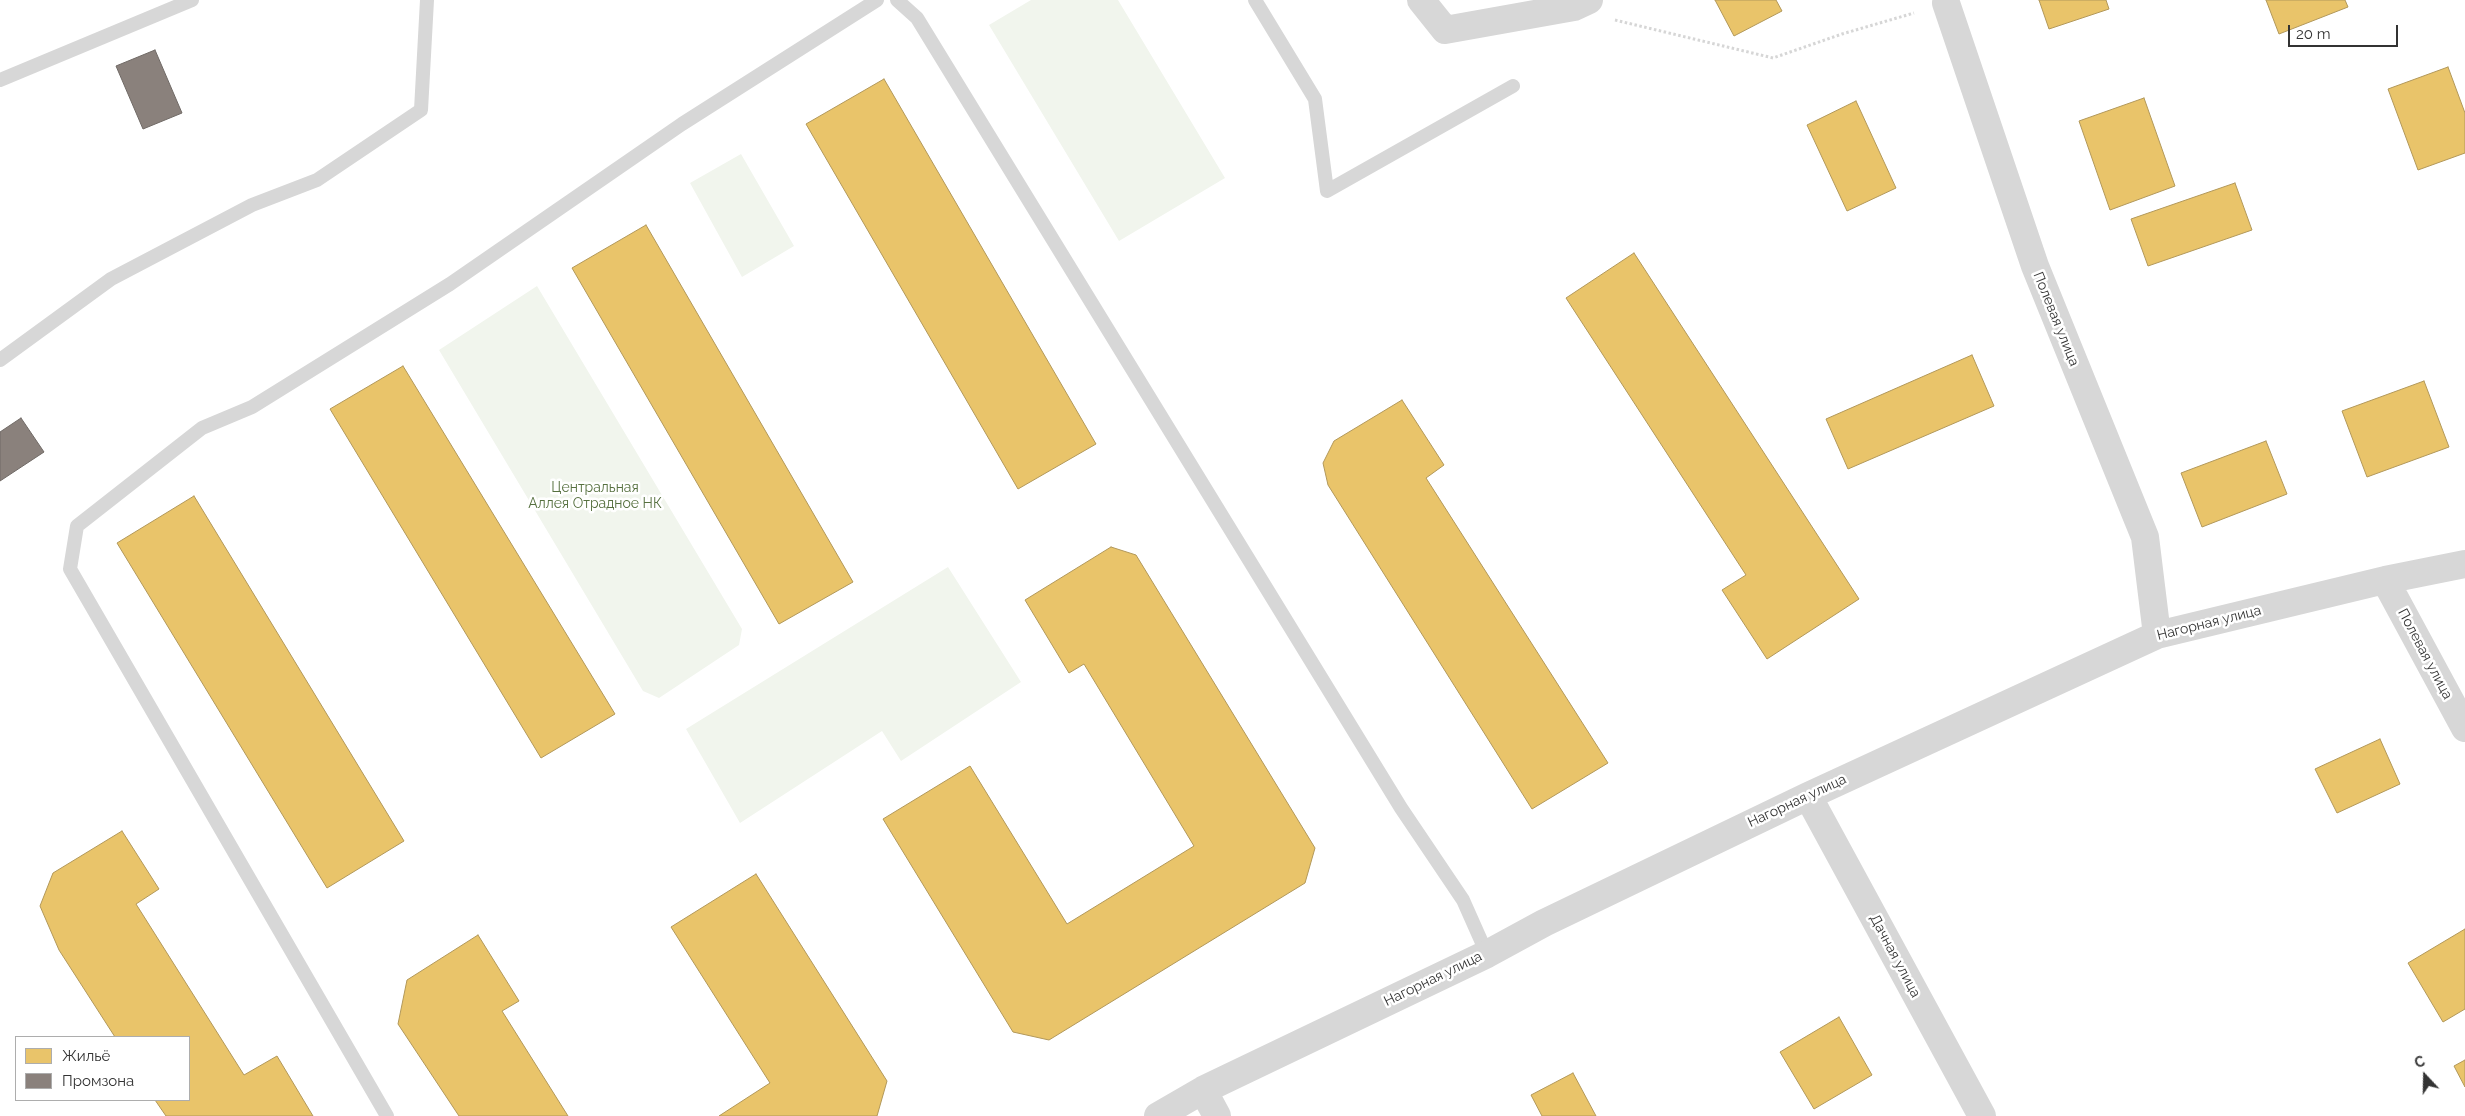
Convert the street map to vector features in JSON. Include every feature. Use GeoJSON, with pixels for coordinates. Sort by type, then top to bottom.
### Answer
{"type":"FeatureCollection","features":[{"type":"Feature","properties":{"kind":"street"},"geometry":{"type":"LineString","coordinates":[[1421,0],[1445,30],[1574,7],[1598,9]]}},
{"type":"Feature","properties":{"kind":"street","name":"Полевая улица"},"geometry":{"type":"LineString","coordinates":[[1946,4],[2035,266],[2145,536],[2157,635]]}},
{"type":"Feature","properties":{"kind":"street","name":"Нагорная улица"},"geometry":{"type":"LineString","coordinates":[[1158,1116],[1203,1090],[1487,954],[1544,923],[1808,796],[2157,635],[2385,580],[2465,564]]}},
{"type":"Feature","properties":{"kind":"street","name":"Полевая улица"},"geometry":{"type":"LineString","coordinates":[[2385,580],[2465,728]]}},
{"type":"Feature","properties":{"kind":"street","name":"Дачная улица"},"geometry":{"type":"LineString","coordinates":[[1808,796],[1982,1116]]}},
{"type":"Feature","properties":{"kind":"street"},"geometry":{"type":"LineString","coordinates":[[1203,1090],[1217,1116]]}},
{"type":"Feature","properties":{"kind":"lane"},"geometry":{"type":"LineString","coordinates":[[0,80],[192,0]]}},
{"type":"Feature","properties":{"kind":"lane"},"geometry":{"type":"LineString","coordinates":[[388,1116],[70,569],[78,526],[202,428],[252,407],[450,284],[682,124],[878,0]]}},
{"type":"Feature","properties":{"kind":"lane"},"geometry":{"type":"LineString","coordinates":[[897,0],[917,18],[1401,808],[1463,900],[1487,954]]}},
{"type":"Feature","properties":{"kind":"lane"},"geometry":{"type":"LineString","coordinates":[[1255,0],[1315,98],[1327,191],[1513,86]]}},
{"type":"Feature","properties":{"kind":"lane"},"geometry":{"type":"LineString","coordinates":[[0,360],[111,279],[252,204],[317,180],[421,110],[430,2]]}},
{"type":"Feature","properties":{"kind":"path"},"geometry":{"type":"LineString","coordinates":[[1598,9],[1772,58],[1842,34],[1946,4]]}},
{"type":"Feature","properties":{"kind":"green space"},"geometry":{"type":"Polygon","coordinates":[[[1031,0],[1118,0],[1225,178],[1119,241],[989,25],[1031,0]]]}},
{"type":"Feature","properties":{"kind":"green space"},"geometry":{"type":"Polygon","coordinates":[[[741,154],[794,246],[742,277],[690,183],[741,154]]]}},
{"type":"Feature","properties":{"kind":"green space","name":"Центральная Аллея Отрадное НК"},"geometry":{"type":"Polygon","coordinates":[[[537,286],[742,629],[739,645],[659,698],[643,691],[439,350],[537,286]]]}},
{"type":"Feature","properties":{"kind":"green space"},"geometry":{"type":"Polygon","coordinates":[[[948,567],[1021,682],[901,761],[882,731],[740,823],[686,729],[948,567]]]}},
{"type":"Feature","properties":{"kind":"building: Жильё"},"geometry":{"type":"Polygon","coordinates":[[[1715,0],[1776,0],[1782,11],[1734,36],[1715,0]]]}},
{"type":"Feature","properties":{"kind":"building: Жильё"},"geometry":{"type":"Polygon","coordinates":[[[2039,0],[2106,0],[2109,9],[2049,29],[2039,0]]]}},
{"type":"Feature","properties":{"kind":"building: Жильё"},"geometry":{"type":"Polygon","coordinates":[[[2266,0],[2345,0],[2348,7],[2279,34],[2266,0]]]}},
{"type":"Feature","properties":{"kind":"building: Жильё"},"geometry":{"type":"Polygon","coordinates":[[[2448,67],[2465,113],[2465,153],[2418,170],[2388,89],[2448,67]]]}},
{"type":"Feature","properties":{"kind":"building: Жильё"},"geometry":{"type":"Polygon","coordinates":[[[884,79],[1096,444],[1018,489],[806,124],[884,79]]]}},
{"type":"Feature","properties":{"kind":"building: Жильё"},"geometry":{"type":"Polygon","coordinates":[[[2144,98],[2175,186],[2110,210],[2079,121],[2144,98]]]}},
{"type":"Feature","properties":{"kind":"building: Жильё"},"geometry":{"type":"Polygon","coordinates":[[[1856,101],[1896,188],[1847,211],[1807,125],[1856,101]]]}},
{"type":"Feature","properties":{"kind":"building: Жильё"},"geometry":{"type":"Polygon","coordinates":[[[2235,183],[2252,230],[2148,266],[2131,219],[2235,183]]]}},
{"type":"Feature","properties":{"kind":"building: Жильё"},"geometry":{"type":"Polygon","coordinates":[[[646,225],[853,582],[779,624],[572,268],[646,225]]]}},
{"type":"Feature","properties":{"kind":"building: Жильё"},"geometry":{"type":"Polygon","coordinates":[[[1634,253],[1859,599],[1767,659],[1722,590],[1746,575],[1566,298],[1634,253]]]}},
{"type":"Feature","properties":{"kind":"building: Жильё"},"geometry":{"type":"Polygon","coordinates":[[[1972,355],[1994,406],[1848,469],[1826,419],[1972,355]]]}},
{"type":"Feature","properties":{"kind":"building: Жильё"},"geometry":{"type":"Polygon","coordinates":[[[403,366],[615,714],[541,758],[330,409],[403,366]]]}},
{"type":"Feature","properties":{"kind":"building: Жильё"},"geometry":{"type":"Polygon","coordinates":[[[2424,381],[2449,447],[2367,477],[2342,411],[2424,381]]]}},
{"type":"Feature","properties":{"kind":"building: Жильё"},"geometry":{"type":"Polygon","coordinates":[[[1402,400],[1444,465],[1426,478],[1608,763],[1532,809],[1328,485],[1323,463],[1334,441],[1402,400]]]}},
{"type":"Feature","properties":{"kind":"building: Жильё"},"geometry":{"type":"Polygon","coordinates":[[[2266,441],[2287,494],[2202,527],[2181,473],[2266,441]]]}},
{"type":"Feature","properties":{"kind":"building: Жильё"},"geometry":{"type":"Polygon","coordinates":[[[194,496],[404,841],[327,888],[117,543],[194,496]]]}},
{"type":"Feature","properties":{"kind":"building: Жильё"},"geometry":{"type":"Polygon","coordinates":[[[1111,547],[1136,555],[1315,848],[1305,883],[1049,1040],[1013,1032],[883,819],[970,766],[1067,924],[1194,846],[1084,664],[1069,673],[1025,600],[1111,547]]]}},
{"type":"Feature","properties":{"kind":"building: Жильё"},"geometry":{"type":"Polygon","coordinates":[[[2380,739],[2400,784],[2337,813],[2315,769],[2380,739]]]}},
{"type":"Feature","properties":{"kind":"building: Жильё"},"geometry":{"type":"Polygon","coordinates":[[[122,831],[159,889],[136,904],[244,1075],[277,1056],[313,1116],[166,1116],[156,1101],[190,1101],[190,1036],[114,1036],[59,950],[40,906],[53,873],[122,831]]]}},
{"type":"Feature","properties":{"kind":"building: Жильё"},"geometry":{"type":"Polygon","coordinates":[[[756,874],[887,1081],[877,1116],[719,1116],[770,1083],[671,927],[756,874]]]}},
{"type":"Feature","properties":{"kind":"building: Жильё"},"geometry":{"type":"Polygon","coordinates":[[[2465,929],[2465,1009],[2443,1022],[2408,963],[2465,929]]]}},
{"type":"Feature","properties":{"kind":"building: Жильё"},"geometry":{"type":"Polygon","coordinates":[[[478,935],[519,1001],[502,1011],[568,1116],[459,1116],[398,1024],[407,980],[478,935]]]}},
{"type":"Feature","properties":{"kind":"building: Жильё"},"geometry":{"type":"Polygon","coordinates":[[[1839,1017],[1872,1075],[1814,1109],[1780,1052],[1839,1017]]]}},
{"type":"Feature","properties":{"kind":"building: Жильё"},"geometry":{"type":"Polygon","coordinates":[[[2465,1060],[2465,1087],[2454,1066],[2465,1060]]]}},
{"type":"Feature","properties":{"kind":"building: Жильё"},"geometry":{"type":"Polygon","coordinates":[[[1573,1073],[1596,1116],[1542,1116],[1531,1095],[1573,1073]]]}},
{"type":"Feature","properties":{"kind":"building: Промзона"},"geometry":{"type":"Polygon","coordinates":[[[155,50],[182,113],[143,129],[116,66],[155,50]]]}},
{"type":"Feature","properties":{"kind":"building: Промзона"},"geometry":{"type":"Polygon","coordinates":[[[21,418],[44,452],[0,481],[0,432],[21,418]]]}}]}
